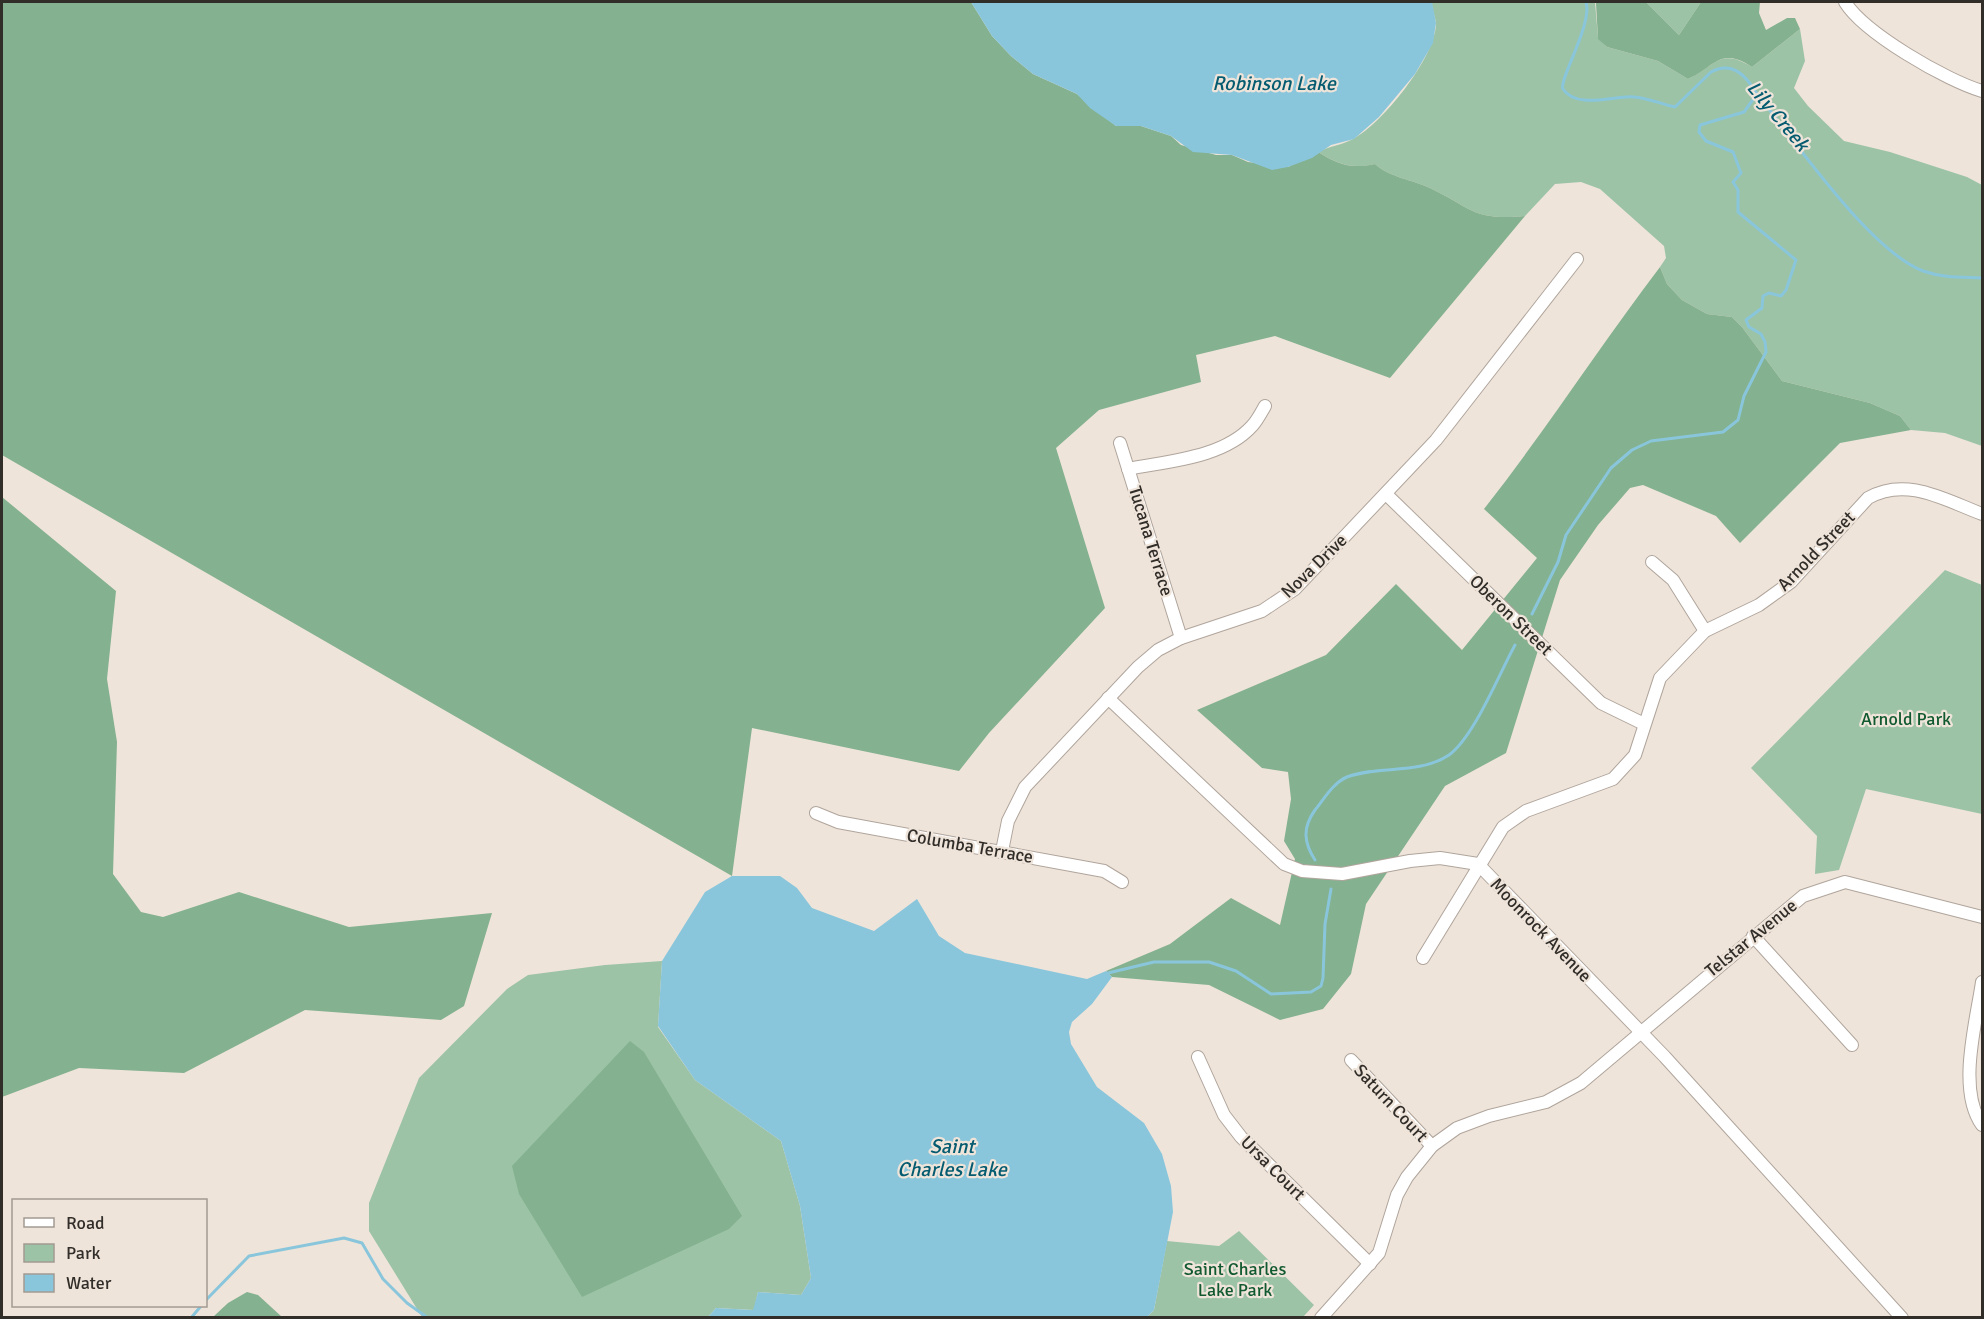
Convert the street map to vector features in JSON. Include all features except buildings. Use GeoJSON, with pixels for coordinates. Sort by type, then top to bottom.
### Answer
{"type":"FeatureCollection","features":[{"type":"Feature","properties":{"kind":"street"},"geometry":{"type":"LineString","coordinates":[[1845,2],[1863,21],[1912,56],[1945,77],[1983,91]]}},
{"type":"Feature","properties":{"kind":"street","name":"Nova Drive"},"geometry":{"type":"LineString","coordinates":[[1002,851],[1008,821],[1018,796],[1108,698],[1149,657],[1181,638],[1251,616],[1279,601],[1310,573],[1436,440],[1576,259]]}},
{"type":"Feature","properties":{"kind":"street"},"geometry":{"type":"LineString","coordinates":[[1128,469],[1217,449],[1236,440],[1252,426],[1265,406]]}},
{"type":"Feature","properties":{"kind":"street","name":"Tucana Terrace"},"geometry":{"type":"LineString","coordinates":[[1120,443],[1181,638]]}},
{"type":"Feature","properties":{"kind":"street","name":"Arnold Street"},"geometry":{"type":"LineString","coordinates":[[1423,958],[1478,864],[1503,827],[1526,810],[1613,779],[1635,754],[1660,678],[1705,631],[1759,605],[1782,589],[1861,505],[1876,494],[1892,489],[1917,490],[1983,514]]}},
{"type":"Feature","properties":{"kind":"street","name":"Oberon Street"},"geometry":{"type":"LineString","coordinates":[[1386,494],[1601,704],[1644,724]]}},
{"type":"Feature","properties":{"kind":"street"},"geometry":{"type":"LineString","coordinates":[[1652,562],[1673,580],[1705,631]]}},
{"type":"Feature","properties":{"kind":"street","name":"Moonrock Avenue"},"geometry":{"type":"LineString","coordinates":[[1108,698],[1284,864],[1302,871],[1342,874],[1410,861],[1440,858],[1478,864],[1640,1032],[1902,1317]]}},
{"type":"Feature","properties":{"kind":"street","name":"Columba Terrace"},"geometry":{"type":"LineString","coordinates":[[816,813],[838,822],[1104,871],[1122,882]]}},
{"type":"Feature","properties":{"kind":"street","name":"Telstar Avenue"},"geometry":{"type":"LineString","coordinates":[[1322,1317],[1379,1253],[1397,1195],[1407,1177],[1432,1146],[1457,1128],[1489,1116],[1546,1102],[1581,1083],[1803,896],[1845,882],[1983,917]]}},
{"type":"Feature","properties":{"kind":"street"},"geometry":{"type":"LineString","coordinates":[[1753,936],[1852,1045]]}},
{"type":"Feature","properties":{"kind":"street"},"geometry":{"type":"LineString","coordinates":[[1983,982],[1969,1089],[1974,1113],[1983,1125]]}},
{"type":"Feature","properties":{"kind":"street","name":"Ursa Court"},"geometry":{"type":"LineString","coordinates":[[1198,1057],[1224,1115],[1241,1137],[1370,1264]]}},
{"type":"Feature","properties":{"kind":"street","name":"Saturn Court"},"geometry":{"type":"LineString","coordinates":[[1351,1060],[1432,1146]]}},
{"type":"Feature","properties":{"kind":"green space"},"geometry":{"type":"Polygon","coordinates":[[[2,2],[971,2],[992,36],[1011,56],[1033,74],[1077,94],[1116,126],[1141,126],[1171,136],[1181,145],[1216,155],[1232,155],[1248,162],[1288,167],[1318,152],[1345,165],[1375,164],[1381,169],[1430,188],[1483,215],[1525,216],[1390,378],[1275,336],[1196,355],[1201,382],[1099,410],[1056,448],[1105,608],[989,733],[959,771],[752,728],[732,876],[2,455],[2,2]]]}},
{"type":"Feature","properties":{"kind":"green space"},"geometry":{"type":"Polygon","coordinates":[[[1432,2],[1595,2],[1598,38],[1607,47],[1658,61],[1688,79],[1725,59],[1741,61],[1752,67],[1800,29],[1805,61],[1794,88],[1808,106],[1844,141],[1890,152],[1967,177],[1982,185],[1982,446],[1945,433],[1911,430],[1900,416],[1870,403],[1782,381],[1732,317],[1707,314],[1682,300],[1667,284],[1660,267],[1666,258],[1664,246],[1600,189],[1581,182],[1555,184],[1525,216],[1494,217],[1474,211],[1430,188],[1381,169],[1375,164],[1346,165],[1318,152],[1349,141],[1365,131],[1405,89],[1427,54],[1433,38],[1436,24],[1432,2]]]}},
{"type":"Feature","properties":{"kind":"green space"},"geometry":{"type":"Polygon","coordinates":[[[1646,2],[1701,2],[1679,35],[1646,2]]]}},
{"type":"Feature","properties":{"kind":"green space"},"geometry":{"type":"Polygon","coordinates":[[[1646,2],[1679,35],[1701,2],[1760,2],[1759,13],[1766,30],[1787,18],[1795,18],[1800,29],[1752,67],[1732,58],[1725,58],[1688,79],[1658,61],[1607,47],[1598,39],[1596,3],[1646,2]]]}},
{"type":"Feature","properties":{"kind":"green space"},"geometry":{"type":"Polygon","coordinates":[[[1660,267],[1667,284],[1682,300],[1707,314],[1732,317],[1782,381],[1870,403],[1900,416],[1911,430],[1840,443],[1740,543],[1716,516],[1643,485],[1630,488],[1598,525],[1560,580],[1506,753],[1445,786],[1366,904],[1351,974],[1323,1009],[1280,1020],[1209,985],[1112,977],[1106,971],[1170,944],[1231,898],[1280,925],[1295,859],[1284,841],[1291,799],[1288,772],[1262,768],[1197,710],[1326,655],[1396,584],[1462,650],[1537,558],[1484,509],[1660,267]]]}},
{"type":"Feature","properties":{"kind":"green space"},"geometry":{"type":"Polygon","coordinates":[[[2,497],[116,591],[107,679],[117,742],[113,874],[141,912],[163,917],[239,892],[349,927],[492,913],[464,1006],[441,1020],[305,1010],[184,1073],[79,1068],[2,1097],[2,497]]]}},
{"type":"Feature","properties":{"kind":"green space","name":"Arnold Park"},"geometry":{"type":"Polygon","coordinates":[[[1945,570],[1982,585],[1982,814],[1866,789],[1839,870],[1815,874],[1817,836],[1751,768],[1945,570]]]}},
{"type":"Feature","properties":{"kind":"green space"},"geometry":{"type":"Polygon","coordinates":[[[662,961],[658,1027],[695,1080],[781,1141],[800,1206],[811,1278],[801,1295],[758,1292],[754,1310],[716,1308],[708,1317],[422,1317],[369,1231],[369,1203],[419,1078],[507,989],[528,975],[605,965],[662,961]]]}},
{"type":"Feature","properties":{"kind":"green space"},"geometry":{"type":"Polygon","coordinates":[[[630,1041],[644,1052],[742,1216],[729,1229],[582,1297],[519,1194],[512,1166],[630,1041]]]}},
{"type":"Feature","properties":{"kind":"green space","name":"Saint Charles Lake Park"},"geometry":{"type":"Polygon","coordinates":[[[1239,1231],[1314,1305],[1303,1317],[1146,1318],[1154,1310],[1167,1241],[1219,1246],[1239,1231]]]}},
{"type":"Feature","properties":{"kind":"green space"},"geometry":{"type":"Polygon","coordinates":[[[247,1292],[258,1295],[282,1317],[213,1317],[228,1303],[247,1292]]]}},
{"type":"Feature","properties":{"kind":"water","name":"Robinson Lake"},"geometry":{"type":"Polygon","coordinates":[[[971,2],[1432,2],[1436,23],[1433,43],[1415,74],[1379,117],[1354,139],[1331,145],[1312,158],[1272,170],[1232,155],[1193,152],[1171,136],[1141,126],[1116,126],[1090,108],[1077,94],[1033,74],[1011,56],[992,36],[971,2]]]}},
{"type":"Feature","properties":{"kind":"water","name":"Saint Charles Lake"},"geometry":{"type":"Polygon","coordinates":[[[732,876],[780,876],[797,888],[812,908],[874,931],[917,899],[939,936],[965,953],[1087,979],[1106,971],[1112,977],[1092,1004],[1072,1022],[1069,1032],[1071,1044],[1097,1087],[1144,1123],[1162,1154],[1171,1186],[1173,1212],[1154,1310],[1146,1318],[708,1317],[716,1308],[753,1310],[758,1292],[801,1295],[811,1278],[800,1206],[781,1141],[695,1080],[658,1026],[662,961],[705,892],[732,876]]]}},
{"type":"Feature","properties":{"kind":"waterway","name":"Lily Creek"},"geometry":{"type":"LineString","coordinates":[[1586,2],[1585,24],[1563,84],[1563,89],[1569,95],[1587,100],[1634,97],[1675,107],[1711,72],[1726,68],[1733,69],[1744,76],[1834,193],[1880,242],[1902,260],[1923,271],[1945,276],[1982,278]]}},
{"type":"Feature","properties":{"kind":"waterway"},"geometry":{"type":"LineString","coordinates":[[1532,614],[1558,562],[1566,535],[1611,468],[1632,450],[1651,441],[1723,432],[1738,420],[1744,396],[1766,352],[1761,334],[1749,327],[1746,320],[1762,308],[1763,296],[1769,293],[1781,296],[1786,290],[1796,260],[1738,212],[1738,190],[1733,182],[1741,173],[1733,152],[1706,141],[1699,132],[1700,125],[1744,112],[1757,94]]}},
{"type":"Feature","properties":{"kind":"waterway"},"geometry":{"type":"LineString","coordinates":[[1315,860],[1309,848],[1306,829],[1315,810],[1333,787],[1347,777],[1359,773],[1412,768],[1449,755],[1477,720],[1515,645]]}},
{"type":"Feature","properties":{"kind":"waterway"},"geometry":{"type":"LineString","coordinates":[[1108,973],[1154,962],[1209,962],[1236,971],[1271,994],[1311,992],[1321,986],[1323,978],[1325,924],[1331,889]]}},
{"type":"Feature","properties":{"kind":"waterway"},"geometry":{"type":"LineString","coordinates":[[207,1299],[249,1256],[344,1238],[362,1243],[383,1279],[407,1303],[428,1318]]}},
{"type":"Feature","properties":{"kind":"waterway"},"geometry":{"type":"LineString","coordinates":[[191,1318],[200,1307]]}}]}
